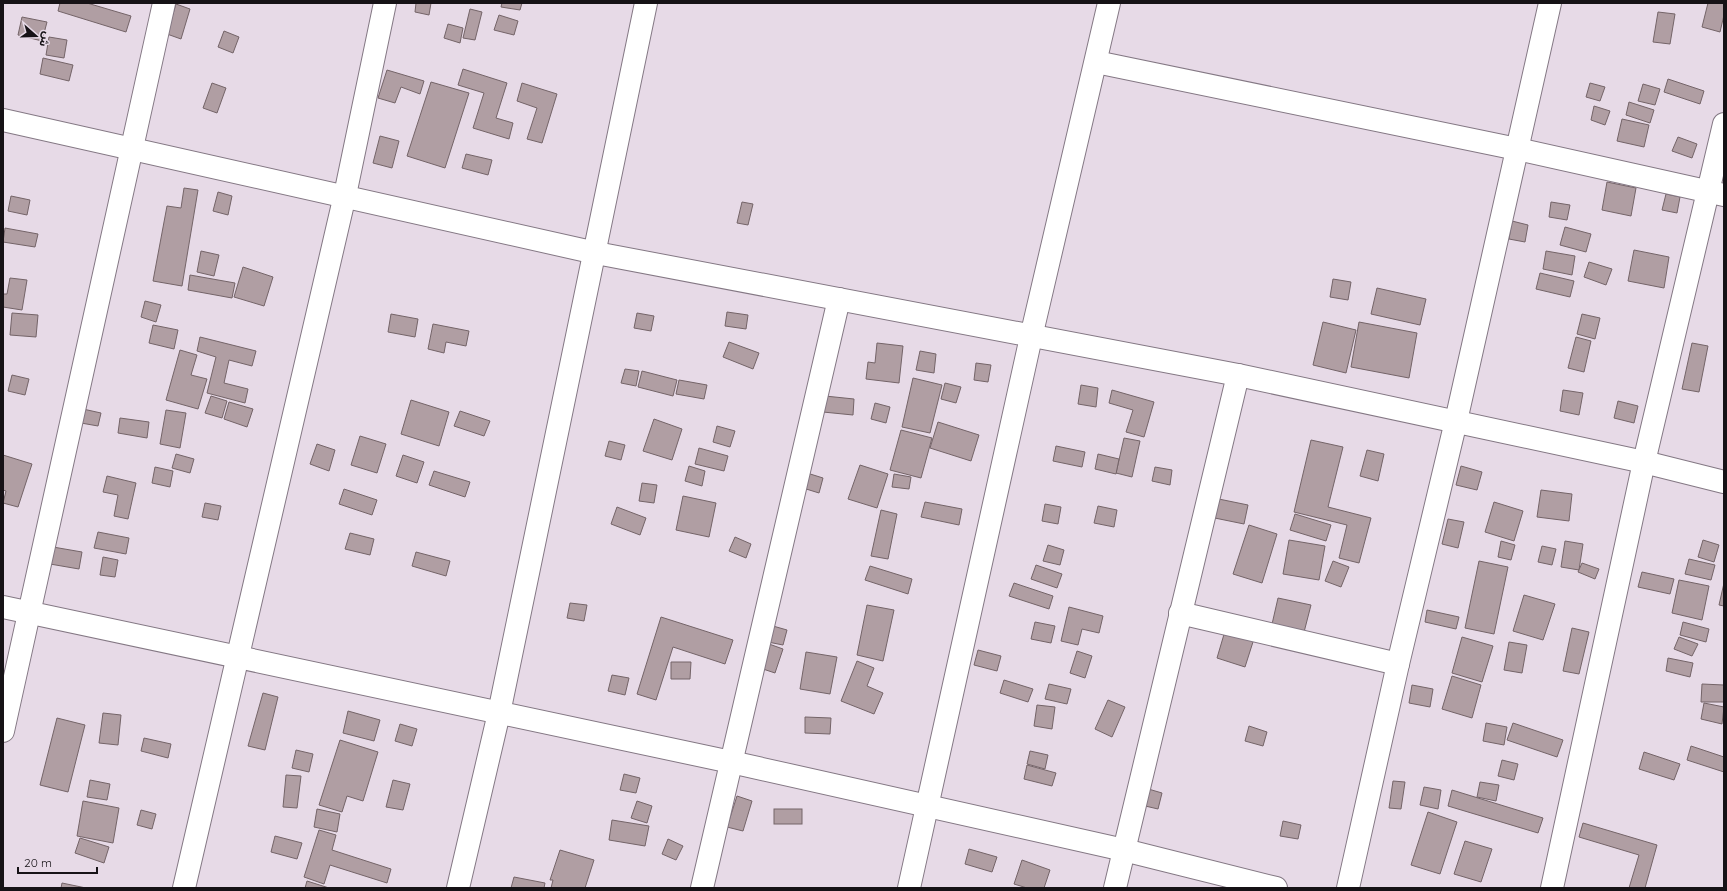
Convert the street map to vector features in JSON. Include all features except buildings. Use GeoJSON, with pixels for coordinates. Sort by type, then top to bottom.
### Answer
{"type":"FeatureCollection","features":[{"type":"Feature","properties":{"kind":"street"},"geometry":{"type":"LineString","coordinates":[[3,731],[164,3]]}},
{"type":"Feature","properties":{"kind":"street"},"geometry":{"type":"LineString","coordinates":[[184,888],[239,657],[345,195],[385,3]]}},
{"type":"Feature","properties":{"kind":"street"},"geometry":{"type":"LineString","coordinates":[[458,888],[499,713],[596,253],[646,3]]}},
{"type":"Feature","properties":{"kind":"street"},"geometry":{"type":"LineString","coordinates":[[909,888],[1031,337],[1109,3]]}},
{"type":"Feature","properties":{"kind":"street"},"geometry":{"type":"LineString","coordinates":[[1348,888],[1398,664],[1456,421],[1550,3]]}},
{"type":"Feature","properties":{"kind":"street"},"geometry":{"type":"LineString","coordinates":[[1096,62],[1518,149],[1716,193]]}},
{"type":"Feature","properties":{"kind":"street"},"geometry":{"type":"LineString","coordinates":[[3,120],[132,147],[596,253],[1031,337],[1238,375],[1644,462],[1724,482]]}},
{"type":"Feature","properties":{"kind":"street"},"geometry":{"type":"LineString","coordinates":[[1552,888],[1644,462],[1716,193],[1724,124]]}},
{"type":"Feature","properties":{"kind":"street"},"geometry":{"type":"LineString","coordinates":[[702,888],[839,299]]}},
{"type":"Feature","properties":{"kind":"street"},"geometry":{"type":"LineString","coordinates":[[1115,888],[1238,375]]}},
{"type":"Feature","properties":{"kind":"street"},"geometry":{"type":"LineString","coordinates":[[3,607],[731,762],[926,807],[1124,850],[1276,888]]}},
{"type":"Feature","properties":{"kind":"street"},"geometry":{"type":"LineString","coordinates":[[1180,613],[1398,664]]}}]}
